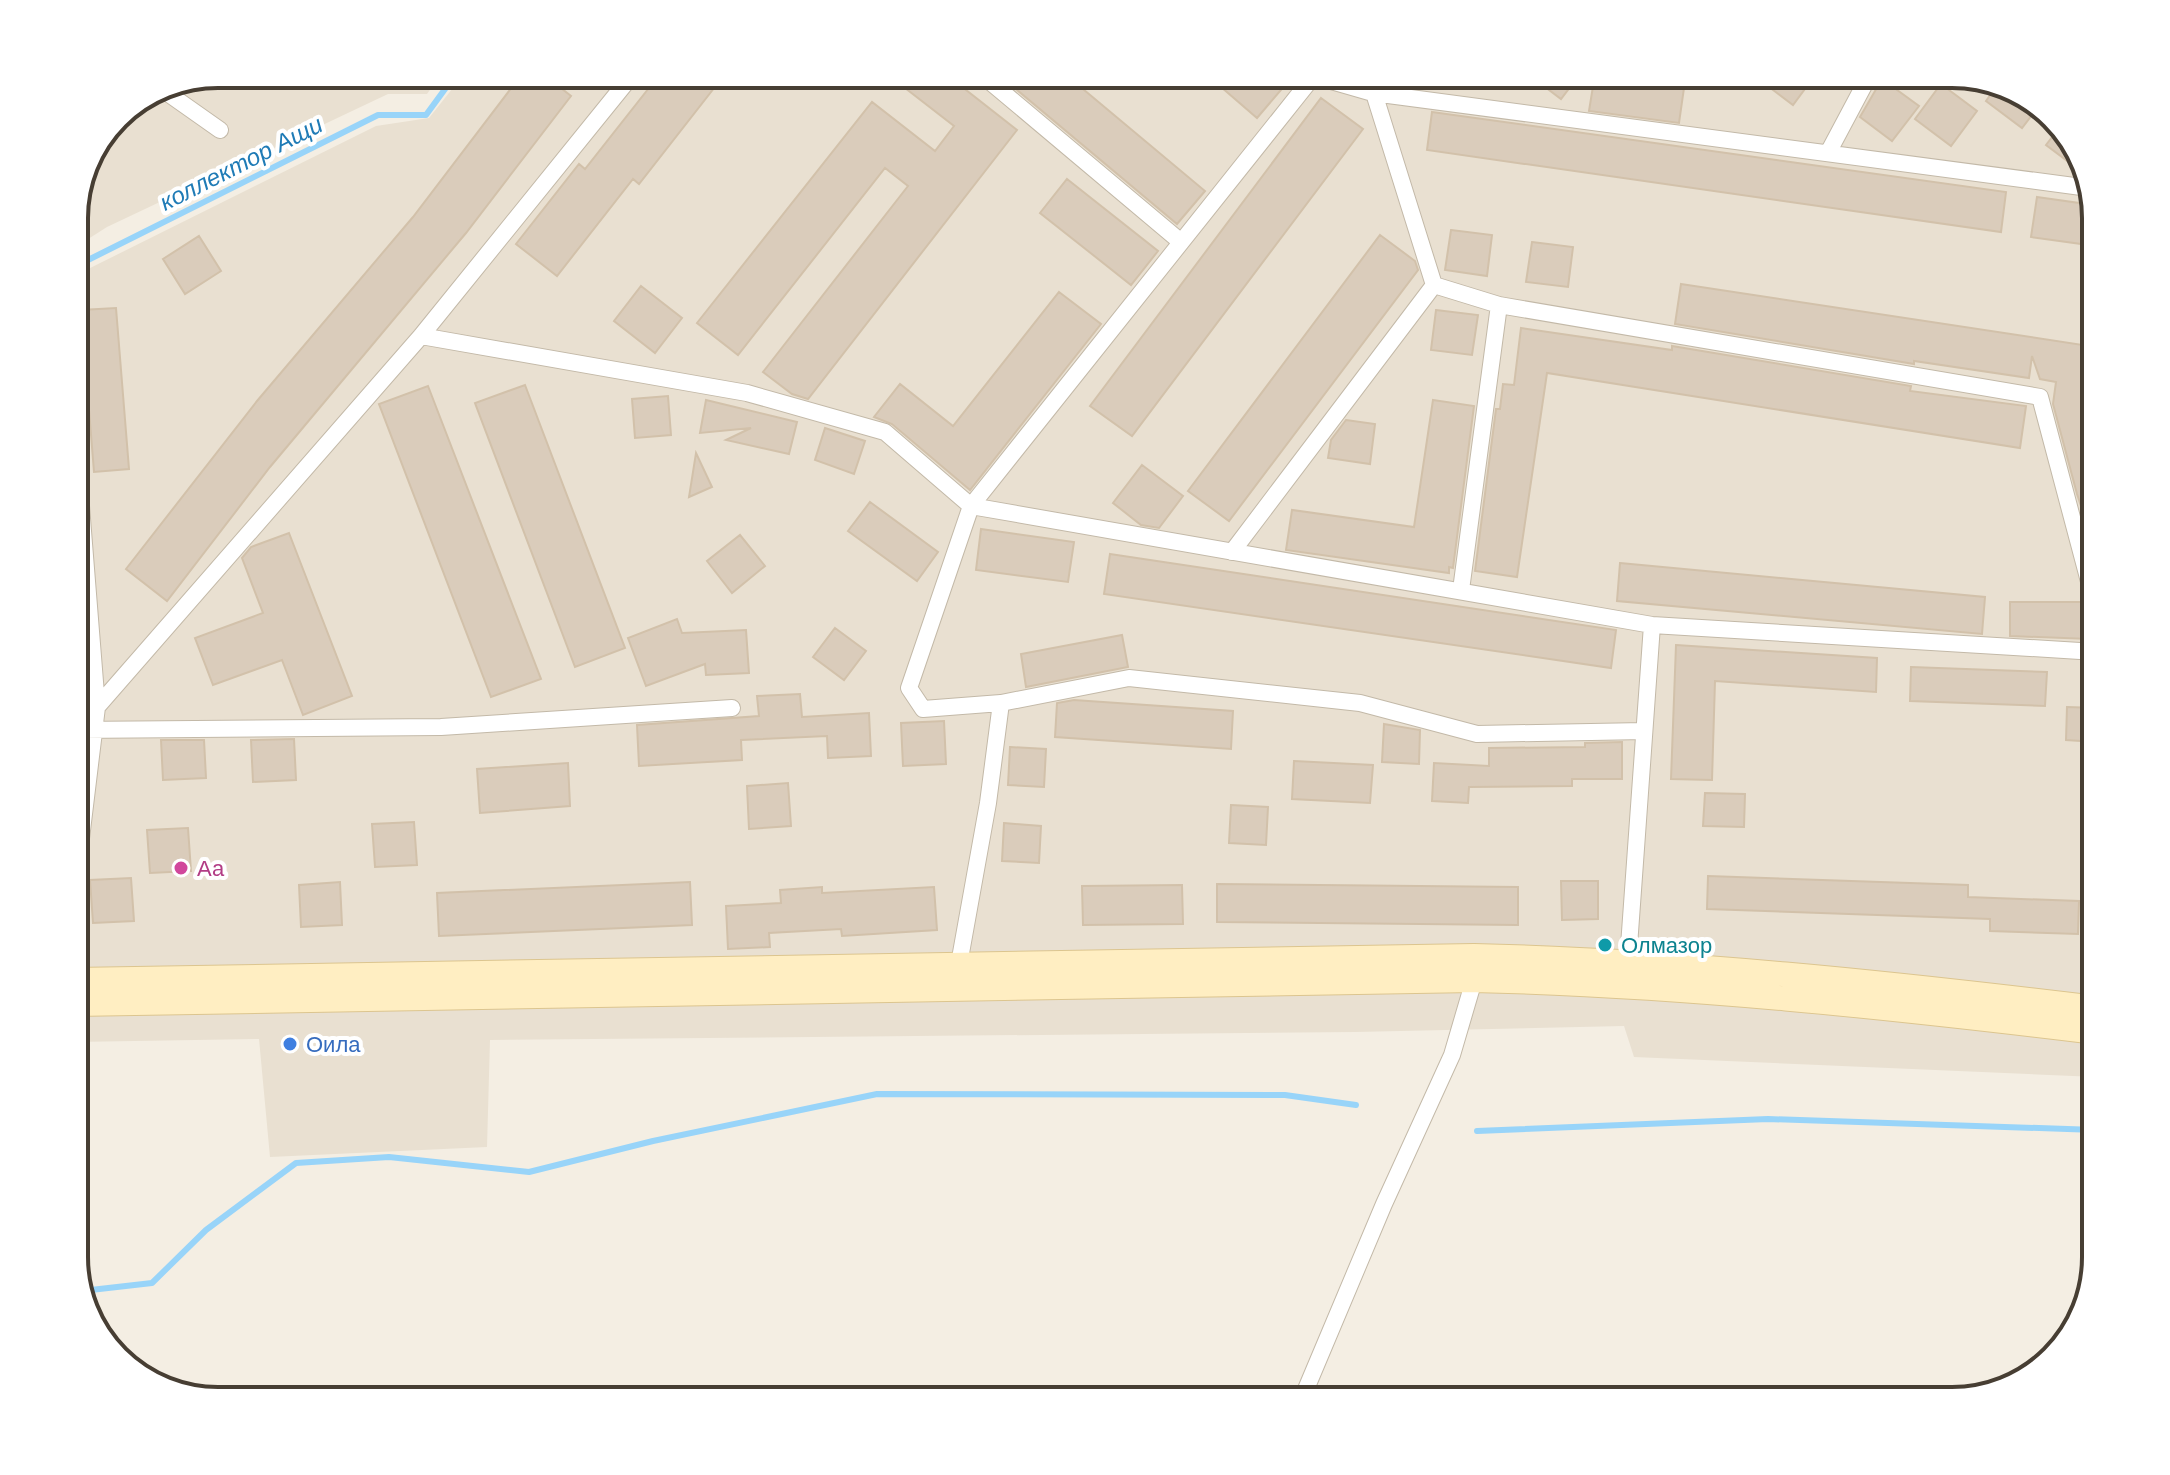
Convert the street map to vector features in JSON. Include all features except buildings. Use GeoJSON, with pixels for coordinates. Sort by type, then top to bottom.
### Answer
{"type":"FeatureCollection","features":[{"type":"Feature","properties":{"kind":"main road"},"geometry":{"type":"LineString","coordinates":[[88,980],[1474,956],[1628,960],[1870,980],[2082,1006]]}},
{"type":"Feature","properties":{"kind":"main road"},"geometry":{"type":"LineString","coordinates":[[88,1004],[1474,980],[1626,984],[1744,993],[2082,1030]]}},
{"type":"Feature","properties":{"kind":"street"},"geometry":{"type":"LineString","coordinates":[[97,707],[421,336],[622,88]]}},
{"type":"Feature","properties":{"kind":"street"},"geometry":{"type":"LineString","coordinates":[[998,88],[1181,242]]}},
{"type":"Feature","properties":{"kind":"street"},"geometry":{"type":"LineString","coordinates":[[1300,88],[971,506],[909,688],[923,709],[1001,703],[1129,678],[1360,703],[1477,734],[1644,731]]}},
{"type":"Feature","properties":{"kind":"street"},"geometry":{"type":"LineString","coordinates":[[1354,88],[1373,93],[2078,187]]}},
{"type":"Feature","properties":{"kind":"street"},"geometry":{"type":"LineString","coordinates":[[1372,88],[1434,285]]}},
{"type":"Feature","properties":{"kind":"street"},"geometry":{"type":"LineString","coordinates":[[1828,153],[1857,88]]}},
{"type":"Feature","properties":{"kind":"street"},"geometry":{"type":"LineString","coordinates":[[173,97],[220,130]]}},
{"type":"Feature","properties":{"kind":"street"},"geometry":{"type":"LineString","coordinates":[[1434,285],[1499,305],[2040,397],[2082,555]]}},
{"type":"Feature","properties":{"kind":"street"},"geometry":{"type":"LineString","coordinates":[[1232,552],[1434,285]]}},
{"type":"Feature","properties":{"kind":"street"},"geometry":{"type":"LineString","coordinates":[[1461,590],[1499,305]]}},
{"type":"Feature","properties":{"kind":"street"},"geometry":{"type":"LineString","coordinates":[[421,336],[747,393],[885,432],[971,506],[1652,625],[2082,651]]}},
{"type":"Feature","properties":{"kind":"street"},"geometry":{"type":"LineString","coordinates":[[88,594],[97,707],[88,779]]}},
{"type":"Feature","properties":{"kind":"street"},"geometry":{"type":"LineString","coordinates":[[1628,960],[1652,625]]}},
{"type":"Feature","properties":{"kind":"street"},"geometry":{"type":"LineString","coordinates":[[959,964],[988,803],[1001,703]]}},
{"type":"Feature","properties":{"kind":"street"},"geometry":{"type":"LineString","coordinates":[[88,729],[441,727],[732,708]]}},
{"type":"Feature","properties":{"kind":"street"},"geometry":{"type":"LineString","coordinates":[[1307,1387],[1384,1204],[1452,1055],[1474,980]]}},
{"type":"Feature","properties":{"kind":"shaded area"},"geometry":{"type":"Polygon","coordinates":[[[218,88],[431,88],[427,94],[388,94],[107,227],[88,239],[88,209],[98,168],[126,126],[168,98],[193,90],[218,88]]]}},
{"type":"Feature","properties":{"kind":"shaded area"},"geometry":{"type":"Polygon","coordinates":[[[453,88],[1952,88],[1977,90],[2010,101],[2038,120],[2060,146],[2069,160],[2081,201],[2082,1076],[1634,1057],[1624,1026],[1355,1032],[490,1040],[487,1147],[270,1157],[259,1039],[88,1042],[88,269],[376,126],[429,118],[453,88]]]}},
{"type":"Feature","properties":{"kind":"waterway","name":"коллектор Ащи"},"geometry":{"type":"LineString","coordinates":[[88,260],[378,115],[426,115],[446,88]]}},
{"type":"Feature","properties":{"kind":"waterway"},"geometry":{"type":"LineString","coordinates":[[92,1290],[152,1283],[206,1230],[296,1163],[389,1157],[529,1172],[653,1141],[877,1094],[1285,1095],[1356,1105]]}},
{"type":"Feature","properties":{"kind":"waterway"},"geometry":{"type":"LineString","coordinates":[[1477,1131],[1768,1119],[2082,1130]]}},
{"type":"Feature","properties":{"kind":"place","name":"Аа"},"geometry":{"type":"Point","coordinates":[181,868]}},
{"type":"Feature","properties":{"kind":"place","name":"Олмазор"},"geometry":{"type":"Point","coordinates":[1605,945]}},
{"type":"Feature","properties":{"kind":"place","name":"Оила"},"geometry":{"type":"Point","coordinates":[290,1044]}}]}
